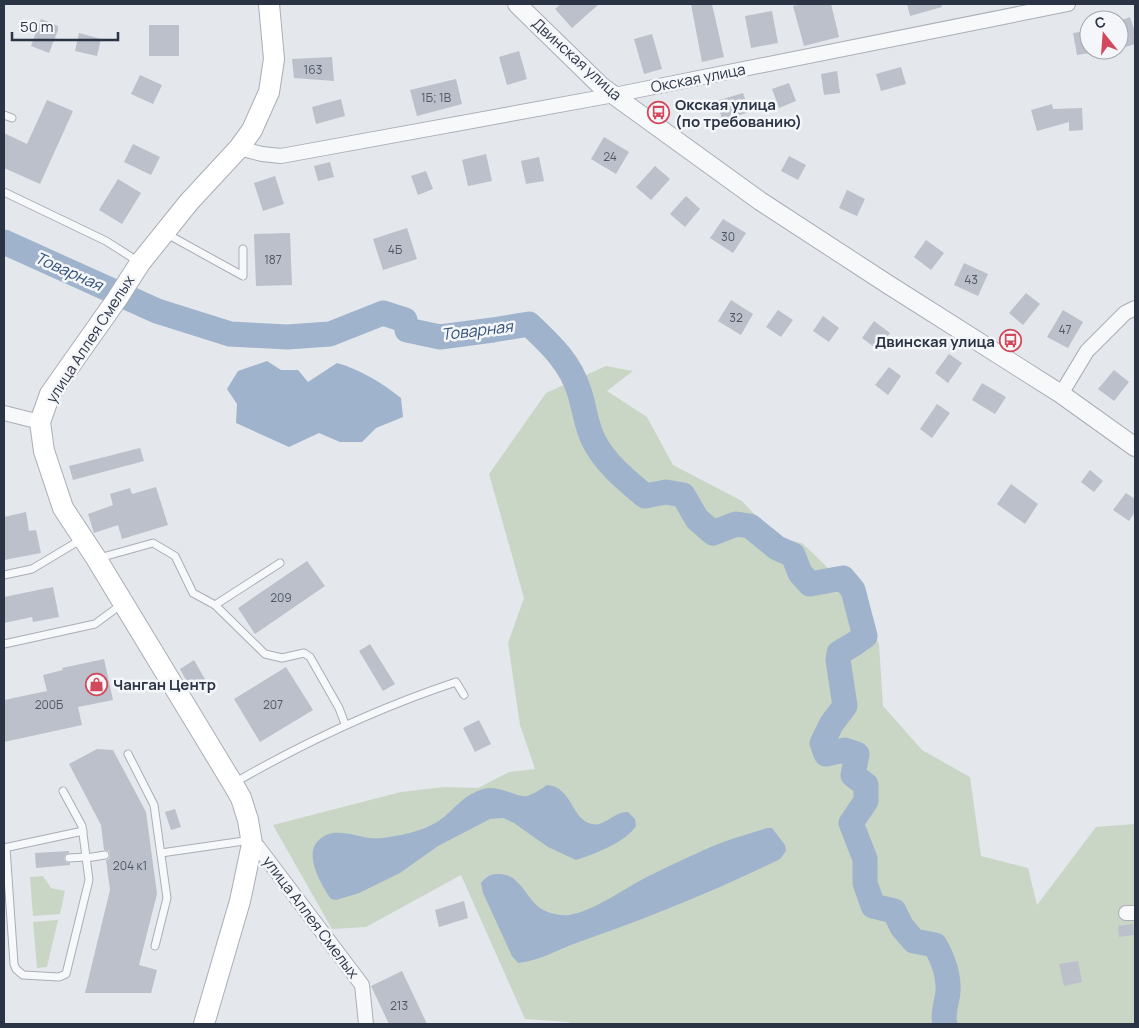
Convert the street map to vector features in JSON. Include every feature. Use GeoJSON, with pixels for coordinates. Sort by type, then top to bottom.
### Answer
{"type":"FeatureCollection","features":[{"type":"Feature","properties":{"kind":"main road","name":"улица Аллея Смелых"},"geometry":{"type":"LineString","coordinates":[[204,1024],[240,900],[252,842],[248,820],[241,798],[233,784],[96,558],[63,508],[44,451],[40,422],[50,394],[140,263],[189,202],[239,148],[252,130],[269,92],[274,59],[269,4]]}},
{"type":"Feature","properties":{"kind":"street","name":"Двинская улица"},"geometry":{"type":"LineString","coordinates":[[517,4],[601,86],[760,201],[1061,394],[1135,447]]}},
{"type":"Feature","properties":{"kind":"street","name":"Окская улица"},"geometry":{"type":"LineString","coordinates":[[239,148],[262,154],[281,156],[614,95],[1068,4]]}},
{"type":"Feature","properties":{"kind":"street"},"geometry":{"type":"LineString","coordinates":[[1061,394],[1087,351],[1125,313],[1135,308]]}},
{"type":"Feature","properties":{"kind":"street"},"geometry":{"type":"LineString","coordinates":[[4,413],[40,422]]}},
{"type":"Feature","properties":{"kind":"street","name":"улица Аллея Смелых"},"geometry":{"type":"LineString","coordinates":[[252,842],[258,847],[362,985],[366,1024]]}},
{"type":"Feature","properties":{"kind":"lane"},"geometry":{"type":"LineString","coordinates":[[4,115],[12,118]]}},
{"type":"Feature","properties":{"kind":"lane"},"geometry":{"type":"LineString","coordinates":[[4,192],[106,240],[140,263]]}},
{"type":"Feature","properties":{"kind":"lane"},"geometry":{"type":"LineString","coordinates":[[164,233],[243,276],[243,249]]}},
{"type":"Feature","properties":{"kind":"lane"},"geometry":{"type":"LineString","coordinates":[[4,575],[32,569],[82,538]]}},
{"type":"Feature","properties":{"kind":"lane"},"geometry":{"type":"LineString","coordinates":[[96,558],[153,543],[175,556],[193,593],[215,605],[265,654],[282,658],[304,653],[310,657],[339,708],[345,724]]}},
{"type":"Feature","properties":{"kind":"lane"},"geometry":{"type":"LineString","coordinates":[[215,605],[280,563]]}},
{"type":"Feature","properties":{"kind":"lane"},"geometry":{"type":"LineString","coordinates":[[4,644],[95,624],[123,603]]}},
{"type":"Feature","properties":{"kind":"lane"},"geometry":{"type":"LineString","coordinates":[[233,784],[345,724],[456,682],[464,695]]}},
{"type":"Feature","properties":{"kind":"lane"},"geometry":{"type":"LineString","coordinates":[[128,754],[154,805],[161,850],[167,898],[155,946]]}},
{"type":"Feature","properties":{"kind":"lane"},"geometry":{"type":"LineString","coordinates":[[63,791],[82,826],[89,880],[66,974],[59,977],[23,975],[16,969],[14,964],[5,848],[82,831]]}},
{"type":"Feature","properties":{"kind":"lane"},"geometry":{"type":"LineString","coordinates":[[151,849],[161,850],[252,842]]}},
{"type":"Feature","properties":{"kind":"lane"},"geometry":{"type":"LineString","coordinates":[[69,858],[105,856]]}},
{"type":"Feature","properties":{"kind":"green space"},"geometry":{"type":"Polygon","coordinates":[[[606,366],[633,371],[607,391],[647,417],[673,465],[742,501],[777,538],[802,543],[851,593],[879,644],[883,706],[922,750],[970,777],[981,856],[1028,868],[1037,905],[1096,827],[1135,824],[1135,1024],[570,1024],[569,1022],[525,1019],[461,875],[366,927],[332,929],[273,825],[401,792],[444,787],[478,788],[509,772],[535,769],[520,725],[508,643],[524,598],[489,474],[546,393],[606,366]]]}},
{"type":"Feature","properties":{"kind":"green space"},"geometry":{"type":"Polygon","coordinates":[[[43,876],[51,888],[65,891],[60,914],[33,916],[30,877],[43,876]]]}},
{"type":"Feature","properties":{"kind":"green space"},"geometry":{"type":"Polygon","coordinates":[[[58,920],[47,967],[37,968],[33,922],[58,920]]]}},
{"type":"Feature","properties":{"kind":"water"},"geometry":{"type":"Polygon","coordinates":[[[267,361],[281,370],[298,370],[308,382],[337,363],[354,369],[378,382],[401,398],[403,417],[376,428],[362,442],[340,442],[319,433],[289,447],[236,423],[237,404],[227,389],[238,371],[267,361]]]}},
{"type":"Feature","properties":{"kind":"water"},"geometry":{"type":"Polygon","coordinates":[[[547,785],[562,791],[585,821],[597,824],[623,812],[628,812],[635,819],[636,826],[618,842],[601,851],[576,860],[548,847],[514,823],[503,818],[490,819],[438,846],[400,873],[359,893],[336,900],[331,899],[315,870],[313,853],[315,846],[325,836],[337,833],[375,838],[401,835],[432,825],[463,800],[483,789],[495,788],[527,796],[547,785]]]}},
{"type":"Feature","properties":{"kind":"water"},"geometry":{"type":"Polygon","coordinates":[[[772,828],[785,845],[786,851],[780,859],[681,904],[526,962],[518,963],[512,956],[483,893],[481,883],[486,878],[490,875],[505,874],[516,881],[540,908],[554,914],[569,915],[600,904],[641,880],[705,849],[772,828]]]}},
{"type":"Feature","properties":{"kind":"building"},"geometry":{"type":"Polygon","coordinates":[[[561,4],[599,4],[572,28],[555,9],[561,4]]]}},
{"type":"Feature","properties":{"kind":"building"},"geometry":{"type":"Polygon","coordinates":[[[691,4],[712,4],[724,57],[702,62],[691,4]]]}},
{"type":"Feature","properties":{"kind":"building"},"geometry":{"type":"Polygon","coordinates":[[[831,4],[839,37],[804,46],[793,6],[831,4]]]}},
{"type":"Feature","properties":{"kind":"building"},"geometry":{"type":"Polygon","coordinates":[[[907,4],[941,4],[942,7],[910,16],[907,4]]]}},
{"type":"Feature","properties":{"kind":"building"},"geometry":{"type":"Polygon","coordinates":[[[772,11],[778,43],[751,48],[745,16],[772,11]]]}},
{"type":"Feature","properties":{"kind":"building"},"geometry":{"type":"Polygon","coordinates":[[[1129,17],[1135,32],[1135,44],[1129,46],[1129,17]]]}},
{"type":"Feature","properties":{"kind":"building"},"geometry":{"type":"Polygon","coordinates":[[[41,19],[58,26],[49,53],[31,46],[41,19]]]}},
{"type":"Feature","properties":{"kind":"building"},"geometry":{"type":"Polygon","coordinates":[[[149,25],[179,25],[179,56],[149,56],[149,25]]]}},
{"type":"Feature","properties":{"kind":"building"},"geometry":{"type":"Polygon","coordinates":[[[1079,32],[1079,55],[1077,55],[1073,33],[1079,32]]]}},
{"type":"Feature","properties":{"kind":"building"},"geometry":{"type":"Polygon","coordinates":[[[79,33],[101,39],[97,56],[75,51],[79,33]]]}},
{"type":"Feature","properties":{"kind":"building"},"geometry":{"type":"Polygon","coordinates":[[[652,34],[662,69],[644,74],[634,39],[652,34]]]}},
{"type":"Feature","properties":{"kind":"building"},"geometry":{"type":"Polygon","coordinates":[[[519,51],[527,79],[507,85],[499,57],[519,51]]]}},
{"type":"Feature","properties":{"kind":"building"},"geometry":{"type":"Polygon","coordinates":[[[332,57],[334,81],[294,78],[292,59],[332,57]]]}},
{"type":"Feature","properties":{"kind":"building"},"geometry":{"type":"Polygon","coordinates":[[[901,67],[906,84],[881,91],[876,74],[901,67]]]}},
{"type":"Feature","properties":{"kind":"building"},"geometry":{"type":"Polygon","coordinates":[[[837,71],[840,93],[824,95],[821,74],[837,71]]]}},
{"type":"Feature","properties":{"kind":"building"},"geometry":{"type":"Polygon","coordinates":[[[140,75],[162,85],[153,104],[131,94],[140,75]]]}},
{"type":"Feature","properties":{"kind":"building"},"geometry":{"type":"Polygon","coordinates":[[[456,79],[462,104],[417,116],[410,90],[456,79]]]}},
{"type":"Feature","properties":{"kind":"building"},"geometry":{"type":"Polygon","coordinates":[[[789,83],[796,101],[779,108],[772,89],[789,83]]]}},
{"type":"Feature","properties":{"kind":"building"},"geometry":{"type":"Polygon","coordinates":[[[743,93],[749,112],[723,121],[716,101],[743,93]]]}},
{"type":"Feature","properties":{"kind":"building"},"geometry":{"type":"Polygon","coordinates":[[[341,99],[345,116],[316,124],[312,107],[341,99]]]}},
{"type":"Feature","properties":{"kind":"building"},"geometry":{"type":"Polygon","coordinates":[[[47,100],[73,111],[40,184],[4,168],[4,133],[27,144],[47,100]]]}},
{"type":"Feature","properties":{"kind":"building"},"geometry":{"type":"Polygon","coordinates":[[[1052,104],[1053,109],[1082,108],[1083,130],[1069,131],[1069,122],[1037,131],[1031,110],[1052,104]]]}},
{"type":"Feature","properties":{"kind":"building"},"geometry":{"type":"Polygon","coordinates":[[[604,137],[629,152],[616,174],[591,159],[604,137]]]}},
{"type":"Feature","properties":{"kind":"building"},"geometry":{"type":"Polygon","coordinates":[[[133,144],[160,157],[151,175],[124,162],[133,144]]]}},
{"type":"Feature","properties":{"kind":"building"},"geometry":{"type":"Polygon","coordinates":[[[486,154],[492,181],[468,186],[462,160],[486,154]]]}},
{"type":"Feature","properties":{"kind":"building"},"geometry":{"type":"Polygon","coordinates":[[[789,156],[806,165],[798,180],[781,171],[789,156]]]}},
{"type":"Feature","properties":{"kind":"building"},"geometry":{"type":"Polygon","coordinates":[[[539,157],[544,181],[526,184],[521,161],[539,157]]]}},
{"type":"Feature","properties":{"kind":"building"},"geometry":{"type":"Polygon","coordinates":[[[330,162],[334,177],[318,181],[314,166],[330,162]]]}},
{"type":"Feature","properties":{"kind":"building"},"geometry":{"type":"Polygon","coordinates":[[[655,166],[670,179],[651,200],[636,187],[655,166]]]}},
{"type":"Feature","properties":{"kind":"building"},"geometry":{"type":"Polygon","coordinates":[[[426,171],[433,189],[418,195],[411,176],[426,171]]]}},
{"type":"Feature","properties":{"kind":"building"},"geometry":{"type":"Polygon","coordinates":[[[275,176],[284,204],[263,211],[254,183],[275,176]]]}},
{"type":"Feature","properties":{"kind":"building"},"geometry":{"type":"Polygon","coordinates":[[[118,179],[141,193],[122,224],[99,210],[118,179]]]}},
{"type":"Feature","properties":{"kind":"building"},"geometry":{"type":"Polygon","coordinates":[[[847,190],[865,199],[857,216],[839,208],[847,190]]]}},
{"type":"Feature","properties":{"kind":"building"},"geometry":{"type":"Polygon","coordinates":[[[686,196],[700,209],[685,227],[670,214],[686,196]]]}},
{"type":"Feature","properties":{"kind":"building"},"geometry":{"type":"Polygon","coordinates":[[[723,219],[746,233],[733,253],[710,238],[723,219]]]}},
{"type":"Feature","properties":{"kind":"building"},"geometry":{"type":"Polygon","coordinates":[[[407,228],[417,259],[383,270],[373,239],[407,228]]]}},
{"type":"Feature","properties":{"kind":"building"},"geometry":{"type":"Polygon","coordinates":[[[290,233],[292,285],[256,286],[254,234],[290,233]]]}},
{"type":"Feature","properties":{"kind":"building"},"geometry":{"type":"Polygon","coordinates":[[[926,240],[944,253],[931,270],[914,257],[926,240]]]}},
{"type":"Feature","properties":{"kind":"building"},"geometry":{"type":"Polygon","coordinates":[[[964,263],[988,274],[978,296],[954,285],[964,263]]]}},
{"type":"Feature","properties":{"kind":"building"},"geometry":{"type":"Polygon","coordinates":[[[1026,293],[1040,304],[1023,325],[1009,313],[1026,293]]]}},
{"type":"Feature","properties":{"kind":"building"},"geometry":{"type":"Polygon","coordinates":[[[731,300],[753,314],[741,335],[718,321],[731,300]]]}},
{"type":"Feature","properties":{"kind":"building"},"geometry":{"type":"Polygon","coordinates":[[[778,310],[793,320],[781,337],[766,327],[778,310]]]}},
{"type":"Feature","properties":{"kind":"building"},"geometry":{"type":"Polygon","coordinates":[[[1063,310],[1083,322],[1068,348],[1047,337],[1063,310]]]}},
{"type":"Feature","properties":{"kind":"building"},"geometry":{"type":"Polygon","coordinates":[[[823,316],[839,328],[829,342],[813,331],[823,316]]]}},
{"type":"Feature","properties":{"kind":"building"},"geometry":{"type":"Polygon","coordinates":[[[874,321],[890,333],[878,350],[862,338],[874,321]]]}},
{"type":"Feature","properties":{"kind":"building"},"geometry":{"type":"Polygon","coordinates":[[[949,354],[962,363],[948,383],[935,373],[949,354]]]}},
{"type":"Feature","properties":{"kind":"building"},"geometry":{"type":"Polygon","coordinates":[[[889,367],[901,376],[888,395],[875,385],[889,367]]]}},
{"type":"Feature","properties":{"kind":"building"},"geometry":{"type":"Polygon","coordinates":[[[1114,370],[1129,382],[1114,401],[1098,389],[1114,370]]]}},
{"type":"Feature","properties":{"kind":"building"},"geometry":{"type":"Polygon","coordinates":[[[982,383],[1006,397],[995,414],[972,400],[982,383]]]}},
{"type":"Feature","properties":{"kind":"building"},"geometry":{"type":"Polygon","coordinates":[[[937,404],[950,413],[932,438],[920,429],[937,404]]]}},
{"type":"Feature","properties":{"kind":"building"},"geometry":{"type":"Polygon","coordinates":[[[140,448],[144,461],[73,480],[69,466],[140,448]]]}},
{"type":"Feature","properties":{"kind":"building"},"geometry":{"type":"Polygon","coordinates":[[[1090,470],[1103,481],[1094,492],[1081,482],[1090,470]]]}},
{"type":"Feature","properties":{"kind":"building"},"geometry":{"type":"Polygon","coordinates":[[[1011,484],[1038,504],[1025,524],[997,504],[1011,484]]]}},
{"type":"Feature","properties":{"kind":"building"},"geometry":{"type":"Polygon","coordinates":[[[156,487],[168,525],[122,539],[118,525],[94,533],[88,514],[113,505],[110,494],[130,488],[132,494],[156,487]]]}},
{"type":"Feature","properties":{"kind":"building"},"geometry":{"type":"Polygon","coordinates":[[[1126,493],[1135,499],[1135,512],[1129,521],[1113,510],[1126,493]]]}},
{"type":"Feature","properties":{"kind":"building"},"geometry":{"type":"Polygon","coordinates":[[[26,512],[29,531],[36,530],[41,553],[4,560],[4,517],[26,512]]]}},
{"type":"Feature","properties":{"kind":"building"},"geometry":{"type":"Polygon","coordinates":[[[307,561],[325,586],[255,634],[238,608],[307,561]]]}},
{"type":"Feature","properties":{"kind":"building"},"geometry":{"type":"Polygon","coordinates":[[[53,587],[59,617],[33,622],[32,617],[4,623],[4,597],[53,587]]]}},
{"type":"Feature","properties":{"kind":"building"},"geometry":{"type":"Polygon","coordinates":[[[370,644],[395,684],[383,691],[359,651],[370,644]]]}},
{"type":"Feature","properties":{"kind":"building"},"geometry":{"type":"Polygon","coordinates":[[[104,659],[113,700],[78,707],[82,725],[4,742],[4,700],[47,691],[43,675],[63,670],[62,668],[104,659]]]}},
{"type":"Feature","properties":{"kind":"building"},"geometry":{"type":"Polygon","coordinates":[[[194,660],[206,681],[191,689],[180,669],[194,660]]]}},
{"type":"Feature","properties":{"kind":"building"},"geometry":{"type":"Polygon","coordinates":[[[286,667],[313,710],[260,742],[234,699],[286,667]]]}},
{"type":"Feature","properties":{"kind":"building"},"geometry":{"type":"Polygon","coordinates":[[[479,720],[491,744],[475,752],[463,728],[479,720]]]}},
{"type":"Feature","properties":{"kind":"building"},"geometry":{"type":"Polygon","coordinates":[[[97,749],[113,750],[146,812],[157,894],[139,965],[157,970],[151,993],[85,993],[110,890],[106,860],[109,859],[110,855],[109,851],[104,850],[101,825],[69,764],[97,749]]]}},
{"type":"Feature","properties":{"kind":"building"},"geometry":{"type":"Polygon","coordinates":[[[175,809],[181,827],[171,830],[165,812],[175,809]]]}},
{"type":"Feature","properties":{"kind":"building"},"geometry":{"type":"Polygon","coordinates":[[[69,851],[64,859],[70,865],[36,868],[35,853],[69,851]]]}},
{"type":"Feature","properties":{"kind":"building"},"geometry":{"type":"Polygon","coordinates":[[[464,901],[468,918],[439,927],[435,910],[464,901]]]}},
{"type":"Feature","properties":{"kind":"building"},"geometry":{"type":"Polygon","coordinates":[[[1133,924],[1134,935],[1119,937],[1118,926],[1133,924]]]}},
{"type":"Feature","properties":{"kind":"building"},"geometry":{"type":"Polygon","coordinates":[[[1078,961],[1082,982],[1064,986],[1059,964],[1078,961]]]}},
{"type":"Feature","properties":{"kind":"building"},"geometry":{"type":"Polygon","coordinates":[[[402,971],[427,1024],[389,1024],[371,986],[402,971]]]}},
{"type":"Feature","properties":{"kind":"waterway","name":"Товарная"},"geometry":{"type":"LineString","coordinates":[[4,242],[157,311],[230,334],[287,337],[330,334],[383,313],[405,320],[407,330],[440,337],[529,324],[552,346],[565,362],[579,391],[592,437],[600,451],[617,472],[645,496],[666,492],[683,495],[697,519],[713,533],[736,524],[750,526],[777,548],[793,555],[800,573],[810,584],[843,578],[853,590],[865,636],[839,653],[838,660],[845,706],[832,723],[822,743],[826,754],[845,750],[857,754],[853,775],[866,785],[866,801],[851,823],[865,859],[865,883],[873,906],[894,911],[902,927],[914,941],[935,945],[943,962],[948,980],[944,1016],[945,1024]]}},
{"type":"Feature","properties":{"kind":"place","name":"Окская улица (по требованию)"},"geometry":{"type":"Point","coordinates":[659,113]}},
{"type":"Feature","properties":{"kind":"place","name":"Двинская улица"},"geometry":{"type":"Point","coordinates":[1011,341]}},
{"type":"Feature","properties":{"kind":"place","name":"Чанган Центр"},"geometry":{"type":"Point","coordinates":[97,684]}}]}
